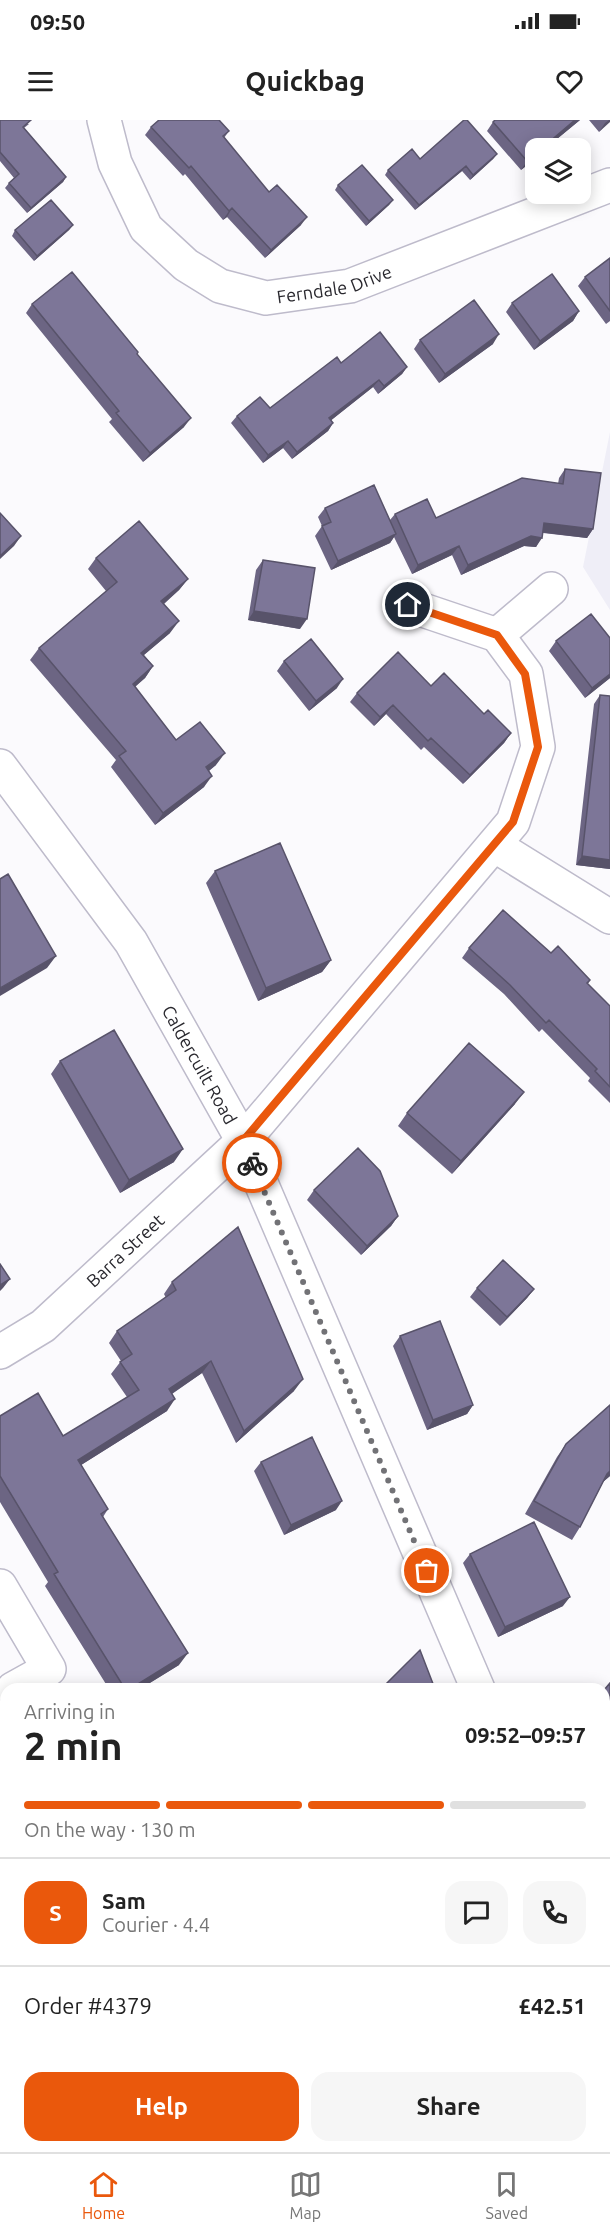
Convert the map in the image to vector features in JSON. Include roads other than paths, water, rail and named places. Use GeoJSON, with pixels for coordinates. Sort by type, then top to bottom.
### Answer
{"type":"FeatureCollection","features":[{"type":"Feature","properties":{"kind":"street","name":"Ferndale Drive"},"geometry":{"type":"LineString","coordinates":[[104,120],[115,163],[146,228],[186,265],[220,286],[266,298],[350,286],[610,184]]}},
{"type":"Feature","properties":{"kind":"street"},"geometry":{"type":"LineString","coordinates":[[408,605],[497,635],[551,589]]}},
{"type":"Feature","properties":{"kind":"street","name":"Barra Street"},"geometry":{"type":"LineString","coordinates":[[0,1352],[43,1326],[243,1141],[513,822],[538,747],[525,674],[497,635]]}},
{"type":"Feature","properties":{"kind":"street","name":"Caldercuilt Road"},"geometry":{"type":"LineString","coordinates":[[4,777],[130,942],[243,1141],[475,1683]]}},
{"type":"Feature","properties":{"kind":"street"},"geometry":{"type":"LineString","coordinates":[[494,845],[610,917]]}},
{"type":"Feature","properties":{"kind":"street"},"geometry":{"type":"LineString","coordinates":[[0,1586],[49,1669],[23,1683]]}}]}
